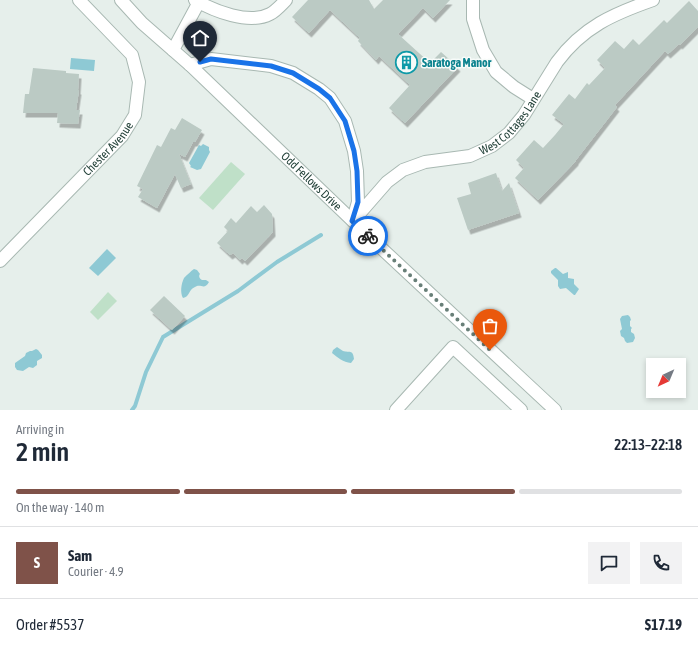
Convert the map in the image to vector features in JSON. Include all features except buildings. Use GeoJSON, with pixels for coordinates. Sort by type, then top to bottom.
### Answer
{"type":"FeatureCollection","features":[{"type":"Feature","properties":{"kind":"street","name":"Chester Avenue"},"geometry":{"type":"LineString","coordinates":[[0,261],[122,136],[135,115],[139,82],[132,55],[79,0]]}},
{"type":"Feature","properties":{"kind":"street","name":"Odd Fellows Drive"},"geometry":{"type":"LineString","coordinates":[[122,0],[142,23],[190,65],[352,221],[555,410]]}},
{"type":"Feature","properties":{"kind":"street"},"geometry":{"type":"LineString","coordinates":[[173,50],[197,1],[224,13],[240,18],[255,18],[269,15],[278,9],[286,0]]}},
{"type":"Feature","properties":{"kind":"street"},"geometry":{"type":"LineString","coordinates":[[474,0],[473,20],[483,50],[496,72],[514,87],[533,99]]}},
{"type":"Feature","properties":{"kind":"street","name":"West Cottages Lane"},"geometry":{"type":"LineString","coordinates":[[352,221],[387,182],[403,170],[425,162],[470,156],[492,146],[509,133],[524,115],[560,58],[582,35],[604,20],[625,10],[653,0]]}},
{"type":"Feature","properties":{"kind":"street"},"geometry":{"type":"LineString","coordinates":[[190,65],[211,59],[271,66],[293,73],[319,89],[330,98],[345,121],[354,151],[357,171],[358,202],[352,221]]}},
{"type":"Feature","properties":{"kind":"street"},"geometry":{"type":"LineString","coordinates":[[396,410],[453,347],[521,410]]}},
{"type":"Feature","properties":{"kind":"green space"},"geometry":{"type":"Polygon","coordinates":[[[231,162],[245,174],[213,210],[199,198],[231,162]]]}},
{"type":"Feature","properties":{"kind":"green space"},"geometry":{"type":"Polygon","coordinates":[[[108,292],[117,301],[98,320],[90,312],[108,292]]]}},
{"type":"Feature","properties":{"kind":"water"},"geometry":{"type":"Polygon","coordinates":[[[71,58],[95,60],[94,71],[70,69],[71,58]]]}},
{"type":"Feature","properties":{"kind":"water"},"geometry":{"type":"Polygon","coordinates":[[[203,144],[209,147],[210,152],[201,169],[197,170],[190,167],[191,166],[189,163],[199,145],[201,146],[203,144]]]}},
{"type":"Feature","properties":{"kind":"water"},"geometry":{"type":"Polygon","coordinates":[[[107,249],[116,258],[98,276],[89,268],[107,249]]]}},
{"type":"Feature","properties":{"kind":"water"},"geometry":{"type":"Polygon","coordinates":[[[555,268],[563,274],[568,272],[568,278],[574,279],[574,284],[579,289],[575,295],[566,288],[560,289],[558,286],[558,280],[551,273],[551,271],[555,268]]]}},
{"type":"Feature","properties":{"kind":"water"},"geometry":{"type":"Polygon","coordinates":[[[194,269],[200,274],[199,277],[201,280],[206,280],[209,282],[206,286],[197,286],[193,288],[187,296],[183,298],[181,291],[183,280],[194,269]]]}},
{"type":"Feature","properties":{"kind":"water"},"geometry":{"type":"Polygon","coordinates":[[[628,315],[631,320],[631,332],[634,334],[635,338],[633,342],[627,343],[621,336],[620,331],[622,329],[620,319],[622,316],[628,315]]]}},
{"type":"Feature","properties":{"kind":"water"},"geometry":{"type":"Polygon","coordinates":[[[337,347],[343,351],[353,354],[354,359],[351,363],[343,361],[332,353],[337,347]]]}},
{"type":"Feature","properties":{"kind":"water"},"geometry":{"type":"Polygon","coordinates":[[[36,349],[42,355],[42,358],[37,361],[37,365],[33,368],[29,367],[23,371],[17,370],[15,363],[25,356],[26,353],[36,349]]]}},
{"type":"Feature","properties":{"kind":"waterway"},"geometry":{"type":"LineString","coordinates":[[132,410],[135,406],[146,372],[163,337],[238,291],[277,262],[321,235]]}},
{"type":"Feature","properties":{"kind":"way so far"},"geometry":{"type":"LineString","coordinates":[[368,236],[490,350]]}},
{"type":"Feature","properties":{"kind":"place","name":"Saratoga Manor"},"geometry":{"type":"Point","coordinates":[406,63]}},
{"type":"Feature","properties":{"kind":"route"},"geometry":{"type":"LineString","coordinates":[[200,62],[211,59],[271,66],[293,73],[319,89],[330,98],[345,121],[354,151],[357,171],[358,202],[352,221],[368,236]]}}]}
